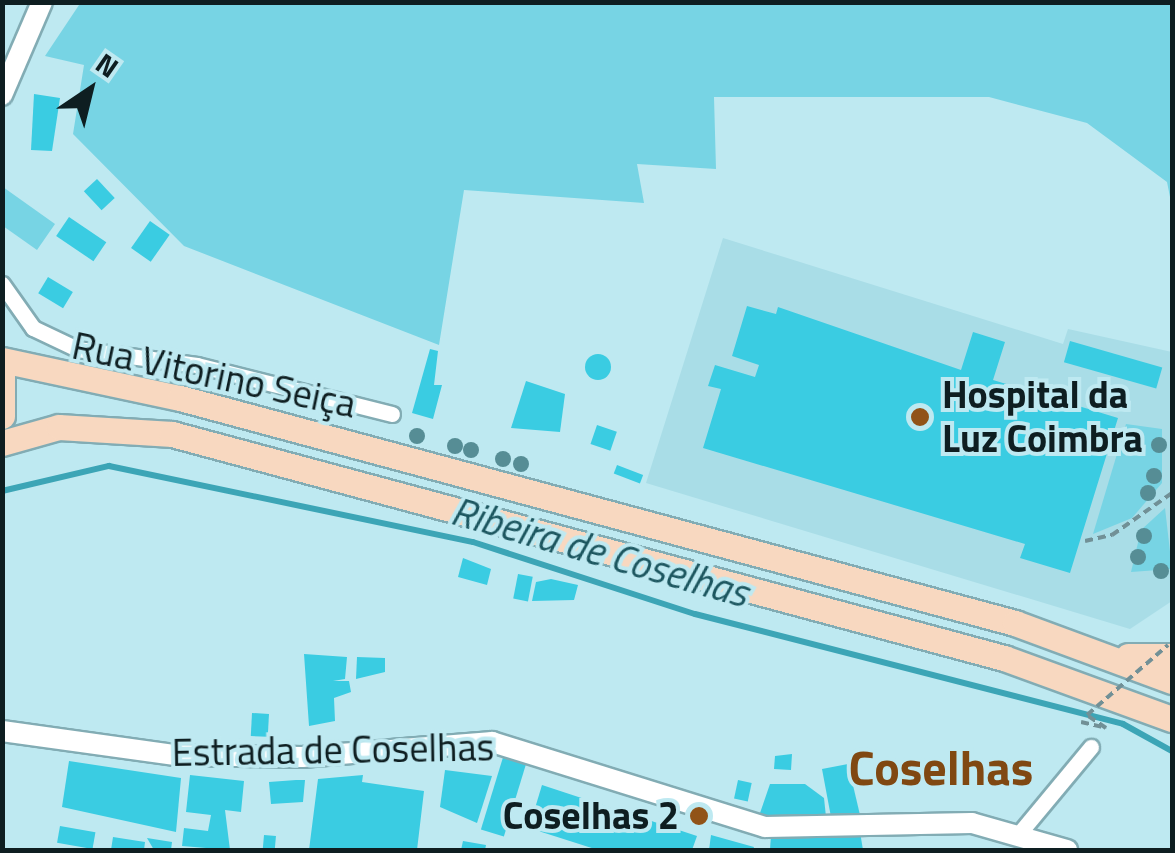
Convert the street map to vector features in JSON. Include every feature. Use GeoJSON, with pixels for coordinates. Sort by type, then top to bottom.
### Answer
{"type":"FeatureCollection","features":[{"type":"Feature","properties":{"kind":"highway"},"geometry":{"type":"LineString","coordinates":[[2,416],[2,362],[180,398],[1113,656],[1172,681]]}},
{"type":"Feature","properties":{"kind":"highway"},"geometry":{"type":"LineString","coordinates":[[2,443],[59,427],[172,434],[1004,658],[1172,719]]}},
{"type":"Feature","properties":{"kind":"highway"},"geometry":{"type":"LineString","coordinates":[[1113,656],[1170,650]]}},
{"type":"Feature","properties":{"kind":"street"},"geometry":{"type":"LineString","coordinates":[[2,95],[42,2]]}},
{"type":"Feature","properties":{"kind":"street","name":"Rua Vitorino Seiça"},"geometry":{"type":"LineString","coordinates":[[2,284],[33,328],[77,349],[197,365],[392,414]]}},
{"type":"Feature","properties":{"kind":"street","name":"Estrada de Coselhas"},"geometry":{"type":"LineString","coordinates":[[2,732],[175,755],[302,757],[492,742],[765,826],[1022,830],[1067,850]]}},
{"type":"Feature","properties":{"kind":"street"},"geometry":{"type":"LineString","coordinates":[[1022,830],[1091,747]]}},
{"type":"Feature","properties":{"kind":"path"},"geometry":{"type":"LineString","coordinates":[[1085,542],[1112,535],[1172,493]]}},
{"type":"Feature","properties":{"kind":"path"},"geometry":{"type":"LineString","coordinates":[[1081,722],[1106,728],[1087,715],[1170,650]]}},
{"type":"Feature","properties":{"kind":"shaded area"},"geometry":{"type":"Polygon","coordinates":[[[81,2],[1172,3],[1172,207],[1167,182],[1087,123],[989,97],[714,97],[716,169],[637,164],[644,203],[464,190],[439,345],[184,246],[73,134],[84,65],[45,56],[81,2]]]}},
{"type":"Feature","properties":{"kind":"shaded area"},"geometry":{"type":"Polygon","coordinates":[[[3,187],[55,224],[37,250],[3,226],[3,187]]]}},
{"type":"Feature","properties":{"kind":"shaded area","name":"Hospital da Luz Coimbra"},"geometry":{"type":"Polygon","coordinates":[[[723,238],[1063,344],[1068,329],[1172,352],[1172,601],[1130,629],[646,483],[723,238]]]}},
{"type":"Feature","properties":{"kind":"shaded area"},"geometry":{"type":"Polygon","coordinates":[[[1126,424],[1162,429],[1162,483],[1132,518],[1093,534],[1126,424]]]}},
{"type":"Feature","properties":{"kind":"shaded area"},"geometry":{"type":"Polygon","coordinates":[[[1165,508],[1172,569],[1131,572],[1141,530],[1165,508]]]}},
{"type":"Feature","properties":{"kind":"building"},"geometry":{"type":"Polygon","coordinates":[[[34,94],[60,98],[52,151],[31,150],[34,94]]]}},
{"type":"Feature","properties":{"kind":"building"},"geometry":{"type":"Polygon","coordinates":[[[97,179],[115,198],[102,210],[84,191],[97,179]]]}},
{"type":"Feature","properties":{"kind":"building"},"geometry":{"type":"Polygon","coordinates":[[[69,217],[106,242],[93,261],[56,236],[69,217]]]}},
{"type":"Feature","properties":{"kind":"building"},"geometry":{"type":"Polygon","coordinates":[[[150,221],[170,235],[151,262],[131,248],[150,221]]]}},
{"type":"Feature","properties":{"kind":"building"},"geometry":{"type":"Polygon","coordinates":[[[48,277],[73,292],[63,308],[38,293],[48,277]]]}},
{"type":"Feature","properties":{"kind":"building"},"geometry":{"type":"Polygon","coordinates":[[[747,306],[776,314],[778,307],[961,370],[973,332],[1005,342],[993,380],[1118,418],[1070,573],[1020,558],[1025,544],[703,448],[721,389],[708,386],[715,365],[755,377],[759,365],[732,356],[747,306]]]}},
{"type":"Feature","properties":{"kind":"building"},"geometry":{"type":"Polygon","coordinates":[[[1070,341],[1162,367],[1156,389],[1064,362],[1070,341]]]}},
{"type":"Feature","properties":{"kind":"building"},"geometry":{"type":"Polygon","coordinates":[[[430,349],[438,351],[434,385],[442,385],[433,419],[412,413],[430,349]]]}},
{"type":"Feature","properties":{"kind":"building"},"geometry":{"type":"Polygon","coordinates":[[[598,354],[607,358],[611,367],[607,376],[598,380],[589,376],[585,367],[589,358],[598,354]]]}},
{"type":"Feature","properties":{"kind":"building"},"geometry":{"type":"Polygon","coordinates":[[[526,381],[565,394],[560,432],[511,428],[526,381]]]}},
{"type":"Feature","properties":{"kind":"building"},"geometry":{"type":"Polygon","coordinates":[[[597,425],[617,432],[610,451],[590,444],[597,425]]]}},
{"type":"Feature","properties":{"kind":"building"},"geometry":{"type":"Polygon","coordinates":[[[617,465],[643,475],[640,483],[614,473],[617,465]]]}},
{"type":"Feature","properties":{"kind":"building"},"geometry":{"type":"Polygon","coordinates":[[[463,558],[491,569],[487,585],[458,577],[463,558]]]}},
{"type":"Feature","properties":{"kind":"building"},"geometry":{"type":"Polygon","coordinates":[[[518,574],[533,577],[528,601],[513,599],[518,574]]]}},
{"type":"Feature","properties":{"kind":"building"},"geometry":{"type":"Polygon","coordinates":[[[551,579],[578,585],[574,600],[532,601],[536,582],[551,579]]]}},
{"type":"Feature","properties":{"kind":"building"},"geometry":{"type":"Polygon","coordinates":[[[304,654],[347,657],[345,679],[333,681],[349,681],[351,692],[334,698],[335,721],[309,726],[304,654]]]}},
{"type":"Feature","properties":{"kind":"building"},"geometry":{"type":"Polygon","coordinates":[[[357,657],[385,658],[385,672],[356,679],[357,657]]]}},
{"type":"Feature","properties":{"kind":"building"},"geometry":{"type":"Polygon","coordinates":[[[252,713],[269,714],[268,737],[251,736],[252,713]]]}},
{"type":"Feature","properties":{"kind":"building"},"geometry":{"type":"Polygon","coordinates":[[[504,754],[527,761],[504,837],[481,830],[504,754]]]}},
{"type":"Feature","properties":{"kind":"building"},"geometry":{"type":"Polygon","coordinates":[[[792,754],[791,770],[774,769],[775,756],[792,754]]]}},
{"type":"Feature","properties":{"kind":"building"},"geometry":{"type":"Polygon","coordinates":[[[69,761],[181,778],[176,832],[62,807],[69,761]]]}},
{"type":"Feature","properties":{"kind":"building"},"geometry":{"type":"Polygon","coordinates":[[[848,764],[860,815],[831,817],[822,769],[848,764]]]}},
{"type":"Feature","properties":{"kind":"building"},"geometry":{"type":"Polygon","coordinates":[[[445,770],[492,776],[477,823],[440,807],[445,770]]]}},
{"type":"Feature","properties":{"kind":"building"},"geometry":{"type":"Polygon","coordinates":[[[190,775],[244,781],[241,812],[225,810],[230,850],[182,846],[184,828],[208,831],[211,815],[186,812],[190,775]]]}},
{"type":"Feature","properties":{"kind":"building"},"geometry":{"type":"Polygon","coordinates":[[[363,775],[362,782],[424,791],[417,850],[309,850],[318,779],[363,775]]]}},
{"type":"Feature","properties":{"kind":"building"},"geometry":{"type":"Polygon","coordinates":[[[305,780],[303,802],[271,804],[269,782],[305,780]]]}},
{"type":"Feature","properties":{"kind":"building"},"geometry":{"type":"Polygon","coordinates":[[[738,780],[752,783],[748,801],[734,799],[738,780]]]}},
{"type":"Feature","properties":{"kind":"building"},"geometry":{"type":"Polygon","coordinates":[[[770,784],[805,784],[824,798],[826,817],[768,818],[760,813],[770,784]]]}},
{"type":"Feature","properties":{"kind":"building"},"geometry":{"type":"Polygon","coordinates":[[[542,785],[697,836],[692,850],[598,850],[529,828],[542,785]]]}},
{"type":"Feature","properties":{"kind":"building"},"geometry":{"type":"Polygon","coordinates":[[[60,826],[95,832],[93,849],[57,843],[60,826]]]}},
{"type":"Feature","properties":{"kind":"building"},"geometry":{"type":"Polygon","coordinates":[[[860,832],[863,850],[770,850],[771,835],[860,832]]]}},
{"type":"Feature","properties":{"kind":"building"},"geometry":{"type":"Polygon","coordinates":[[[264,835],[276,836],[275,850],[263,849],[264,835]]]}},
{"type":"Feature","properties":{"kind":"building"},"geometry":{"type":"Polygon","coordinates":[[[711,835],[754,847],[709,850],[711,835]]]}},
{"type":"Feature","properties":{"kind":"building"},"geometry":{"type":"Polygon","coordinates":[[[113,837],[145,842],[144,850],[111,850],[113,837]]]}},
{"type":"Feature","properties":{"kind":"building"},"geometry":{"type":"Polygon","coordinates":[[[147,838],[172,842],[171,850],[154,850],[147,838]]]}},
{"type":"Feature","properties":{"kind":"building"},"geometry":{"type":"Polygon","coordinates":[[[463,841],[486,845],[485,850],[461,850],[463,841]]]}},
{"type":"Feature","properties":{"kind":"waterway","name":"Ribeira de Coselhas"},"geometry":{"type":"LineString","coordinates":[[2,491],[109,466],[473,542],[695,614],[1123,724],[1172,751]]}},
{"type":"Feature","properties":{"kind":"place","name":"Hospital da Luz Coimbra"},"geometry":{"type":"Point","coordinates":[920,417]}},
{"type":"Feature","properties":{"kind":"place","name":"Coselhas 2"},"geometry":{"type":"Point","coordinates":[699,816]}},
{"type":"Feature","properties":{"kind":"district","name":"Coselhas"},"geometry":{"type":"Point","coordinates":[941,768]}}]}
